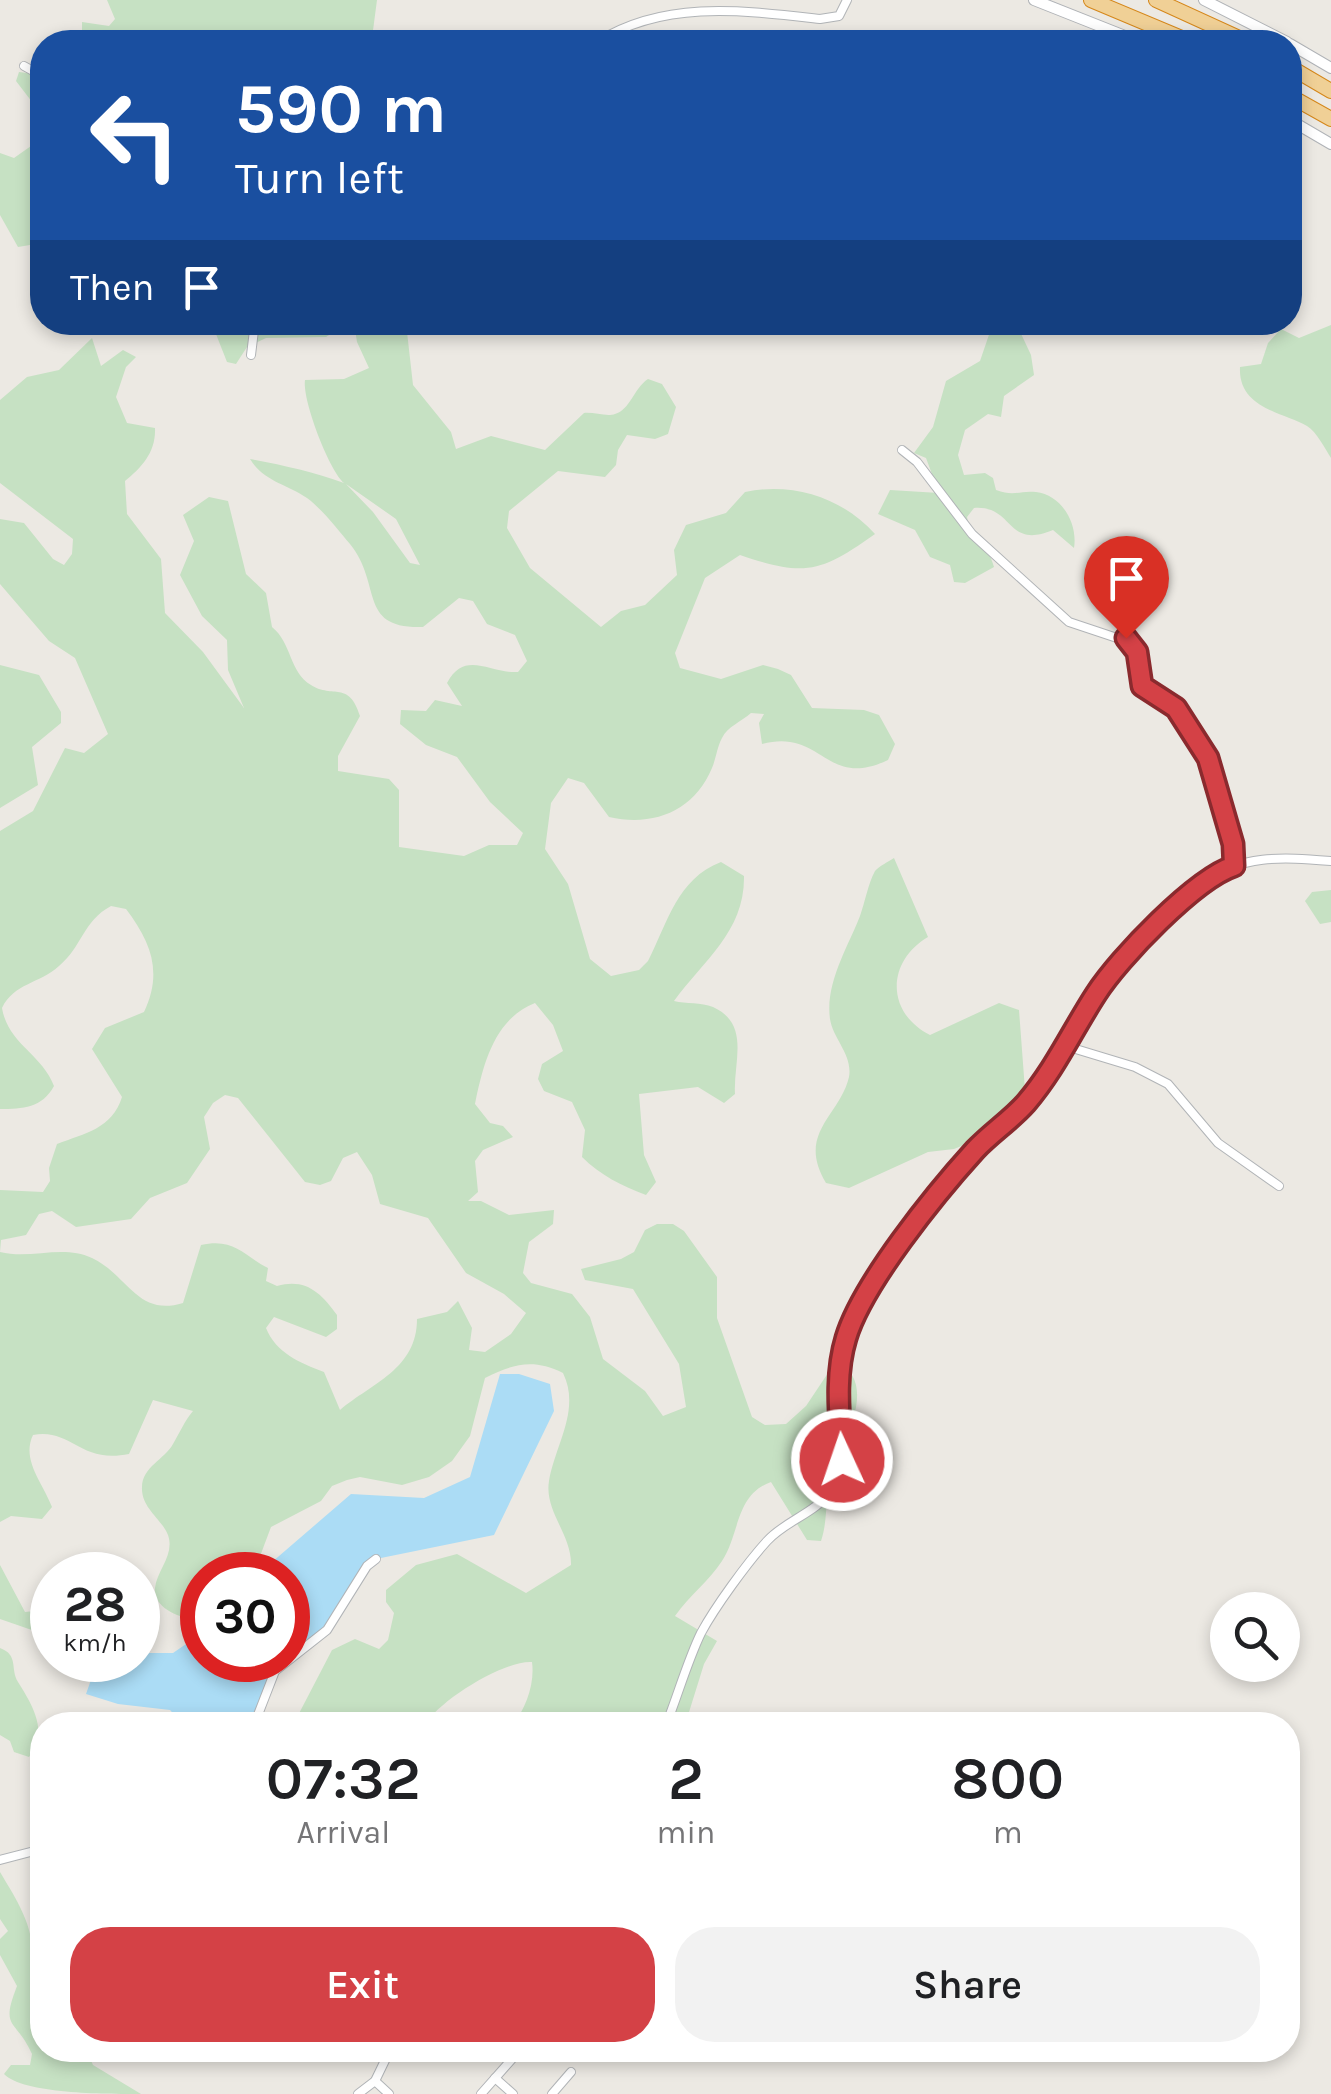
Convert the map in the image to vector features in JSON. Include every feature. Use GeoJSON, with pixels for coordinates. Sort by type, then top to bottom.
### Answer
{"type":"FeatureCollection","features":[{"type":"Feature","properties":{"kind":"highway"},"geometry":{"type":"LineString","coordinates":[[1091,0],[1162,30]]}},
{"type":"Feature","properties":{"kind":"highway"},"geometry":{"type":"LineString","coordinates":[[1156,0],[1222,30]]}},
{"type":"Feature","properties":{"kind":"highway"},"geometry":{"type":"LineString","coordinates":[[1302,74],[1331,91]]}},
{"type":"Feature","properties":{"kind":"highway"},"geometry":{"type":"LineString","coordinates":[[1302,103],[1331,120]]}},
{"type":"Feature","properties":{"kind":"main road"},"geometry":{"type":"LineString","coordinates":[[1034,0],[1110,30]]}},
{"type":"Feature","properties":{"kind":"main road"},"geometry":{"type":"LineString","coordinates":[[1204,0],[1263,30]]}},
{"type":"Feature","properties":{"kind":"main road"},"geometry":{"type":"LineString","coordinates":[[1302,51],[1331,68]]}},
{"type":"Feature","properties":{"kind":"main road"},"geometry":{"type":"LineString","coordinates":[[1302,127],[1331,144]]}},
{"type":"Feature","properties":{"kind":"street"},"geometry":{"type":"LineString","coordinates":[[612,30],[661,6],[684,4],[820,19],[840,16],[847,0]]}},
{"type":"Feature","properties":{"kind":"street"},"geometry":{"type":"LineString","coordinates":[[24,66],[30,69]]}},
{"type":"Feature","properties":{"kind":"street"},"geometry":{"type":"LineString","coordinates":[[250,355],[253,335]]}},
{"type":"Feature","properties":{"kind":"street"},"geometry":{"type":"LineString","coordinates":[[902,450],[917,462],[972,534],[1069,622],[1132,643],[1142,686],[1176,708],[1208,758],[1233,844],[1234,866]]}},
{"type":"Feature","properties":{"kind":"street"},"geometry":{"type":"LineString","coordinates":[[671,1712],[702,1631],[768,1540],[820,1504],[834,1487],[842,1460],[838,1384],[846,1338],[866,1295],[976,1150],[1024,1105],[1068,1047],[1080,1020],[1109,978],[1187,894],[1216,872],[1292,856],[1331,861]]}},
{"type":"Feature","properties":{"kind":"street"},"geometry":{"type":"LineString","coordinates":[[1068,1047],[1134,1067],[1168,1084],[1218,1142],[1278,1186]]}},
{"type":"Feature","properties":{"kind":"street"},"geometry":{"type":"LineString","coordinates":[[259,1712],[274,1671],[327,1630],[367,1566],[376,1559]]}},
{"type":"Feature","properties":{"kind":"street"},"geometry":{"type":"LineString","coordinates":[[0,1860],[30,1852]]}},
{"type":"Feature","properties":{"kind":"street"},"geometry":{"type":"LineString","coordinates":[[358,2094],[375,2081],[384,2062]]}},
{"type":"Feature","properties":{"kind":"street"},"geometry":{"type":"LineString","coordinates":[[481,2094],[509,2062]]}},
{"type":"Feature","properties":{"kind":"street"},"geometry":{"type":"LineString","coordinates":[[552,2094],[570,2072]]}},
{"type":"Feature","properties":{"kind":"street"},"geometry":{"type":"LineString","coordinates":[[495,2078],[513,2094]]}},
{"type":"Feature","properties":{"kind":"street"},"geometry":{"type":"LineString","coordinates":[[375,2081],[390,2094]]}},
{"type":"Feature","properties":{"kind":"green space"},"geometry":{"type":"Polygon","coordinates":[[[107,0],[377,0],[373,30],[82,30],[82,22],[109,26],[115,19],[107,0]]]}},
{"type":"Feature","properties":{"kind":"green space"},"geometry":{"type":"Polygon","coordinates":[[[19,72],[30,73],[30,99],[16,81],[19,72]]]}},
{"type":"Feature","properties":{"kind":"green space"},"geometry":{"type":"Polygon","coordinates":[[[30,147],[30,245],[18,247],[0,215],[0,153],[14,158],[30,147]]]}},
{"type":"Feature","properties":{"kind":"green space"},"geometry":{"type":"Polygon","coordinates":[[[1331,325],[1331,458],[1311,429],[1263,407],[1246,392],[1241,381],[1240,367],[1261,364],[1268,343],[1275,335],[1299,338],[1331,325]]]}},
{"type":"Feature","properties":{"kind":"green space"},"geometry":{"type":"Polygon","coordinates":[[[216,335],[329,335],[266,338],[247,347],[236,364],[227,362],[216,335]]]}},
{"type":"Feature","properties":{"kind":"green space"},"geometry":{"type":"Polygon","coordinates":[[[356,335],[407,335],[413,385],[451,432],[456,449],[491,436],[545,450],[584,413],[615,414],[625,408],[648,379],[662,384],[676,407],[668,434],[655,439],[627,435],[618,450],[616,465],[605,477],[558,471],[509,511],[507,528],[530,568],[601,627],[621,611],[645,605],[677,575],[674,550],[686,525],[726,513],[745,492],[780,489],[815,495],[847,510],[875,534],[840,557],[811,567],[781,566],[740,555],[705,578],[675,653],[680,668],[721,679],[763,665],[778,669],[791,675],[812,708],[864,710],[879,715],[895,744],[888,760],[850,768],[799,744],[762,744],[759,723],[764,714],[751,713],[724,734],[712,768],[695,795],[671,812],[642,820],[609,817],[584,783],[568,778],[551,803],[545,849],[568,884],[590,959],[611,976],[639,970],[648,961],[676,903],[694,879],[721,862],[744,876],[743,895],[730,929],[674,1001],[713,1007],[732,1023],[738,1045],[735,1094],[724,1103],[698,1087],[639,1094],[644,1155],[656,1182],[646,1195],[628,1188],[582,1157],[585,1130],[572,1102],[544,1091],[538,1079],[542,1064],[563,1051],[553,1025],[535,1003],[521,1010],[500,1032],[487,1059],[475,1104],[490,1123],[503,1126],[513,1137],[483,1150],[475,1161],[478,1192],[468,1201],[481,1201],[509,1215],[554,1210],[553,1224],[529,1242],[523,1273],[531,1283],[572,1294],[590,1317],[603,1359],[645,1391],[663,1416],[686,1407],[679,1364],[633,1289],[585,1280],[581,1269],[634,1252],[645,1230],[657,1224],[673,1224],[684,1231],[717,1277],[717,1318],[752,1417],[765,1425],[786,1424],[806,1406],[836,1361],[849,1371],[856,1384],[854,1416],[830,1479],[821,1541],[807,1540],[771,1482],[759,1488],[744,1506],[722,1561],[675,1616],[717,1641],[704,1664],[689,1712],[520,1712],[532,1678],[532,1662],[489,1675],[435,1712],[300,1712],[332,1650],[355,1639],[379,1649],[388,1640],[394,1613],[386,1602],[386,1590],[416,1565],[457,1554],[526,1593],[571,1565],[549,1492],[568,1414],[568,1387],[563,1373],[542,1365],[505,1369],[485,1378],[470,1436],[452,1461],[429,1477],[402,1485],[360,1477],[332,1486],[321,1501],[271,1527],[262,1552],[180,1552],[180,1615],[160,1603],[160,1572],[170,1542],[148,1507],[142,1487],[146,1474],[169,1449],[193,1411],[153,1400],[129,1454],[98,1454],[57,1436],[33,1435],[31,1462],[52,1507],[42,1519],[11,1516],[0,1522],[0,1252],[0,1190],[43,1192],[50,1181],[49,1168],[57,1144],[96,1128],[112,1116],[122,1097],[92,1049],[105,1028],[144,1012],[153,971],[148,946],[126,909],[111,906],[102,912],[59,966],[13,993],[2,1008],[11,1031],[42,1065],[54,1086],[44,1099],[31,1106],[0,1109],[0,831],[33,811],[65,748],[84,753],[108,734],[75,658],[49,641],[0,584],[0,519],[24,523],[53,559],[64,565],[72,554],[73,539],[0,483],[0,400],[27,377],[59,370],[92,338],[101,366],[123,350],[136,357],[126,367],[116,397],[127,423],[155,428],[155,437],[147,458],[125,481],[127,514],[161,559],[165,613],[203,652],[244,708],[228,670],[227,640],[202,616],[180,575],[194,541],[183,515],[209,497],[228,501],[246,574],[266,593],[272,627],[298,673],[319,689],[345,694],[356,705],[360,716],[338,756],[338,771],[389,779],[399,790],[399,847],[464,856],[489,845],[517,845],[523,833],[490,802],[457,757],[426,745],[400,724],[401,710],[426,711],[435,700],[462,706],[447,683],[462,667],[518,672],[527,661],[515,635],[487,624],[473,601],[459,598],[423,627],[388,621],[374,602],[360,559],[335,526],[307,498],[268,477],[250,459],[344,483],[318,434],[305,380],[344,379],[369,368],[356,335]],[[346,484],[373,512],[410,563],[420,565],[396,519],[346,484]],[[225,1095],[213,1103],[204,1117],[210,1149],[187,1183],[150,1198],[131,1219],[76,1227],[52,1211],[39,1214],[26,1235],[1,1240],[0,1252],[69,1252],[92,1258],[143,1299],[167,1306],[183,1303],[201,1245],[222,1244],[237,1249],[268,1268],[266,1281],[277,1286],[296,1284],[312,1289],[337,1315],[337,1329],[326,1337],[274,1317],[266,1328],[282,1351],[324,1372],[340,1410],[401,1363],[415,1336],[417,1319],[447,1312],[458,1301],[472,1328],[469,1350],[485,1352],[511,1334],[526,1313],[504,1294],[466,1273],[428,1218],[380,1204],[372,1175],[357,1152],[343,1158],[331,1181],[320,1185],[305,1182],[238,1098],[225,1095]]]}},
{"type":"Feature","properties":{"kind":"green space"},"geometry":{"type":"Polygon","coordinates":[[[989,335],[1022,335],[1031,355],[1034,375],[1004,396],[1001,417],[988,414],[965,430],[958,455],[964,475],[985,473],[993,478],[996,490],[1036,492],[1053,499],[1071,521],[1074,548],[1053,530],[1026,535],[997,513],[974,508],[967,517],[969,524],[994,567],[965,583],[954,582],[950,565],[930,557],[915,530],[878,514],[890,490],[939,493],[926,458],[914,453],[933,427],[946,381],[980,361],[989,335]]]}},
{"type":"Feature","properties":{"kind":"green space"},"geometry":{"type":"Polygon","coordinates":[[[0,665],[39,675],[61,712],[61,723],[32,747],[38,785],[0,808],[0,665]]]}},
{"type":"Feature","properties":{"kind":"green space"},"geometry":{"type":"Polygon","coordinates":[[[894,858],[928,937],[914,947],[899,972],[899,1000],[905,1013],[930,1035],[999,1003],[1019,1010],[1025,1090],[1006,1128],[954,1149],[928,1152],[849,1188],[826,1183],[816,1151],[823,1126],[849,1077],[848,1061],[830,1019],[829,1006],[839,966],[873,876],[894,858]]]}},
{"type":"Feature","properties":{"kind":"green space"},"geometry":{"type":"Polygon","coordinates":[[[1331,890],[1331,922],[1320,924],[1305,901],[1312,892],[1331,890]]]}},
{"type":"Feature","properties":{"kind":"green space"},"geometry":{"type":"Polygon","coordinates":[[[0,1565],[25,1612],[30,1611],[30,1629],[0,1619],[0,1565]]]}},
{"type":"Feature","properties":{"kind":"green space"},"geometry":{"type":"Polygon","coordinates":[[[0,1648],[10,1654],[16,1677],[34,1712],[30,1712],[29,1757],[14,1752],[10,1741],[0,1735],[0,1648]]]}},
{"type":"Feature","properties":{"kind":"green space"},"geometry":{"type":"Polygon","coordinates":[[[0,1872],[30,1934],[30,2050],[10,2017],[17,1986],[0,1955],[0,1939],[8,1931],[0,1919],[0,1872]]]}},
{"type":"Feature","properties":{"kind":"green space"},"geometry":{"type":"Polygon","coordinates":[[[92,2062],[141,2094],[46,2089],[14,2081],[4,2074],[11,2065],[92,2062]]]}},
{"type":"Feature","properties":{"kind":"water"},"geometry":{"type":"Polygon","coordinates":[[[500,1374],[519,1374],[550,1384],[554,1411],[494,1535],[376,1559],[327,1630],[310,1643],[310,1552],[284,1552],[351,1494],[424,1498],[470,1477],[500,1374]]]}},
{"type":"Feature","properties":{"kind":"water"},"geometry":{"type":"Polygon","coordinates":[[[180,1648],[180,1682],[271,1682],[259,1712],[172,1712],[118,1704],[86,1694],[90,1682],[160,1682],[160,1653],[173,1653],[180,1648]]]}},
{"type":"Feature","properties":{"kind":"route"},"geometry":{"type":"LineString","coordinates":[[842,1460],[838,1384],[846,1338],[866,1295],[976,1150],[1024,1105],[1068,1047],[1098,990],[1187,894],[1216,872],[1234,866],[1233,844],[1208,758],[1176,708],[1142,686],[1137,652],[1126,638]]}}]}
